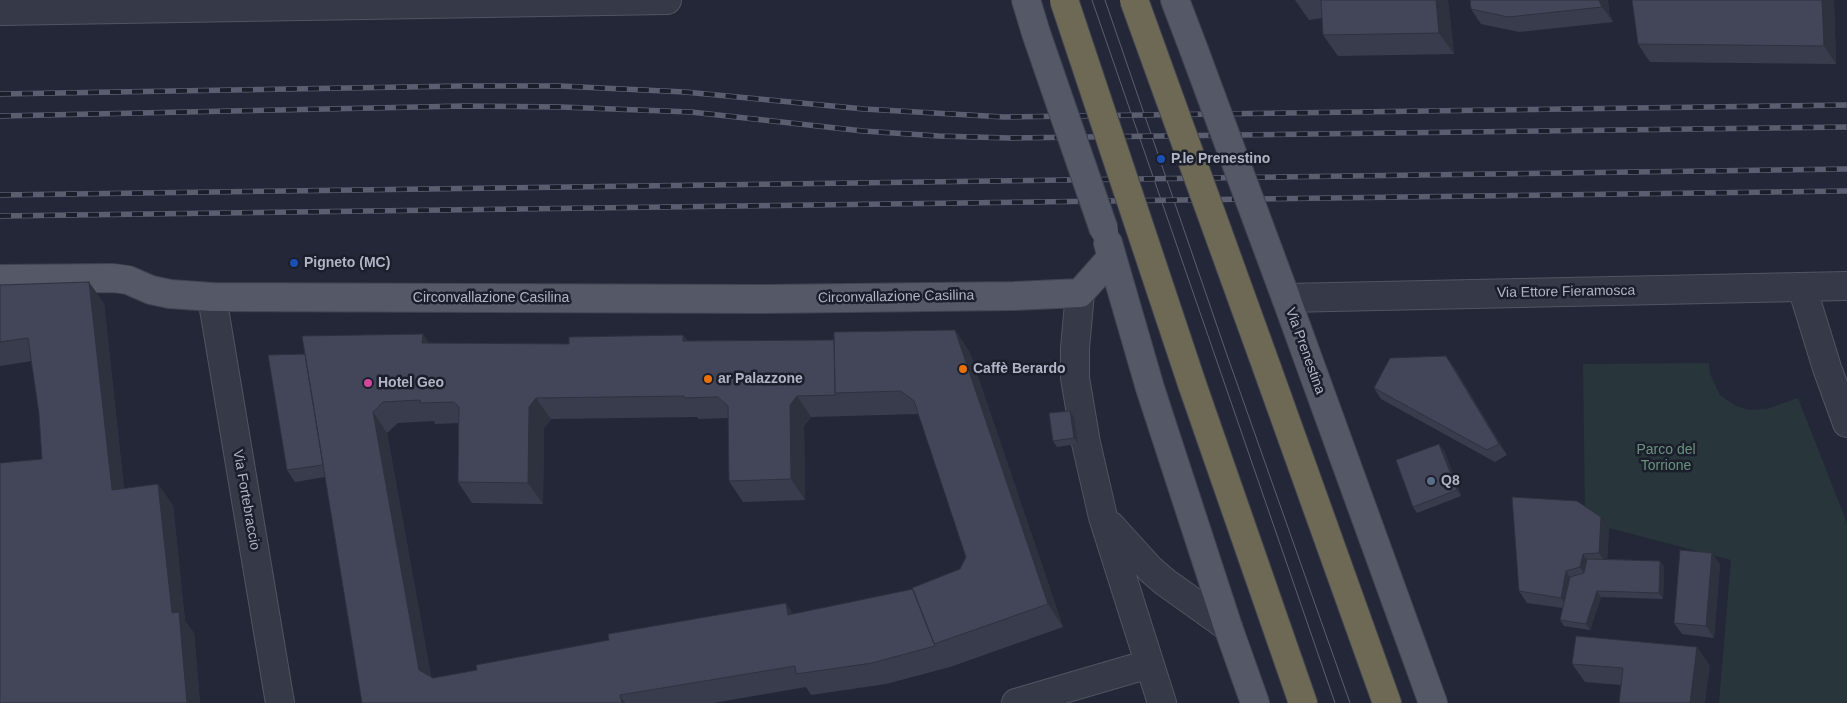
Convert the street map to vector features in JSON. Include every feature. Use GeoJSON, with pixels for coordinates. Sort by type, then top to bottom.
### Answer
{"type":"FeatureCollection","features":[{"type":"Feature","properties":{"kind":"highway"},"geometry":{"type":"LineString","coordinates":[[1064,0],[1192,384],[1303,703]]}},
{"type":"Feature","properties":{"kind":"highway"},"geometry":{"type":"LineString","coordinates":[[1134,0],[1387,703]]}},
{"type":"Feature","properties":{"kind":"main road"},"geometry":{"type":"LineString","coordinates":[[1026,0],[1104,230],[1150,388],[1228,627],[1255,703]]}},
{"type":"Feature","properties":{"kind":"main road","name":"Via Prenestina"},"geometry":{"type":"LineString","coordinates":[[1175,0],[1286,298],[1433,703]]}},
{"type":"Feature","properties":{"kind":"main road"},"geometry":{"type":"LineString","coordinates":[[1080,293],[1112,258]]}},
{"type":"Feature","properties":{"kind":"main road","name":"Circonvallazione Casilina"},"geometry":{"type":"LineString","coordinates":[[0,278],[113,278],[128,280],[151,290],[170,294],[212,297],[764,299],[1080,293]]}},
{"type":"Feature","properties":{"kind":"street"},"geometry":{"type":"LineString","coordinates":[[0,11],[667,0]]}},
{"type":"Feature","properties":{"kind":"street","name":"Via Ettore Fieramosca"},"geometry":{"type":"LineString","coordinates":[[1286,298],[1847,286]]}},
{"type":"Feature","properties":{"kind":"street"},"geometry":{"type":"LineString","coordinates":[[1802,287],[1826,368],[1847,424]]}},
{"type":"Feature","properties":{"kind":"street"},"geometry":{"type":"LineString","coordinates":[[1080,293],[1075,378],[1086,443],[1104,517],[1162,703]]}},
{"type":"Feature","properties":{"kind":"street","name":"Via Fortebraccio"},"geometry":{"type":"LineString","coordinates":[[212,297],[280,703]]}},
{"type":"Feature","properties":{"kind":"street"},"geometry":{"type":"LineString","coordinates":[[1104,517],[1151,570],[1228,627]]}},
{"type":"Feature","properties":{"kind":"street"},"geometry":{"type":"LineString","coordinates":[[1016,703],[1149,664]]}},
{"type":"Feature","properties":{"kind":"green space","name":"Parco del Torrione"},"geometry":{"type":"Polygon","coordinates":[[[1709,363],[1710,374],[1720,395],[1736,406],[1749,410],[1767,409],[1798,398],[1847,523],[1847,703],[1719,703],[1731,560],[1609,528],[1585,512],[1583,364],[1709,363]]]}},
{"type":"Feature","properties":{"kind":"building"},"geometry":{"type":"Polygon","coordinates":[[[1321,0],[1436,0],[1439,33],[1323,35],[1321,0]]]}},
{"type":"Feature","properties":{"kind":"building"},"geometry":{"type":"Polygon","coordinates":[[[1470,0],[1599,0],[1602,7],[1508,17],[1471,9],[1470,0]]]}},
{"type":"Feature","properties":{"kind":"building"},"geometry":{"type":"Polygon","coordinates":[[[1632,0],[1822,0],[1824,46],[1638,44],[1632,0]]]}},
{"type":"Feature","properties":{"kind":"building"},"geometry":{"type":"Polygon","coordinates":[[[89,282],[112,490],[158,484],[172,613],[179,612],[187,703],[0,703],[0,463],[42,459],[39,414],[28,338],[0,342],[0,285],[89,282]]]}},
{"type":"Feature","properties":{"kind":"building"},"geometry":{"type":"Polygon","coordinates":[[[955,330],[1048,604],[934,644],[912,588],[960,569],[966,557],[914,401],[901,391],[835,393],[834,332],[955,330]]]}},
{"type":"Feature","properties":{"kind":"building"},"geometry":{"type":"Polygon","coordinates":[[[423,334],[422,343],[569,344],[569,337],[683,335],[683,341],[834,340],[836,395],[797,396],[790,405],[791,479],[729,481],[728,406],[718,397],[536,398],[529,407],[528,483],[458,482],[459,407],[454,402],[421,403],[420,400],[383,402],[373,412],[419,670],[433,678],[477,670],[476,665],[609,640],[608,634],[786,603],[788,615],[913,589],[935,646],[872,663],[796,674],[795,666],[620,695],[622,703],[362,703],[302,336],[423,334]]]}},
{"type":"Feature","properties":{"kind":"building"},"geometry":{"type":"Polygon","coordinates":[[[305,354],[323,465],[287,470],[268,355],[305,354]]]}},
{"type":"Feature","properties":{"kind":"building"},"geometry":{"type":"Polygon","coordinates":[[[1446,356],[1499,444],[1487,450],[1374,388],[1390,358],[1446,356]]]}},
{"type":"Feature","properties":{"kind":"building"},"geometry":{"type":"Polygon","coordinates":[[[1070,411],[1074,438],[1053,441],[1049,413],[1070,411]]]}},
{"type":"Feature","properties":{"kind":"building","name":"Q8"},"geometry":{"type":"Polygon","coordinates":[[[1439,444],[1457,490],[1413,507],[1396,460],[1439,444]]]}},
{"type":"Feature","properties":{"kind":"building"},"geometry":{"type":"Polygon","coordinates":[[[1512,497],[1577,501],[1601,517],[1599,553],[1583,554],[1580,567],[1566,571],[1561,598],[1519,591],[1512,497]]]}},
{"type":"Feature","properties":{"kind":"building"},"geometry":{"type":"Polygon","coordinates":[[[1680,550],[1712,553],[1706,626],[1674,623],[1680,550]]]}},
{"type":"Feature","properties":{"kind":"building"},"geometry":{"type":"Polygon","coordinates":[[[1587,559],[1660,561],[1659,593],[1597,591],[1586,624],[1560,620],[1570,577],[1584,573],[1587,559]]]}},
{"type":"Feature","properties":{"kind":"building"},"geometry":{"type":"Polygon","coordinates":[[[1576,636],[1697,647],[1690,703],[1619,703],[1623,668],[1572,664],[1576,636]]]}},
{"type":"Feature","properties":{"kind":"tram line"},"geometry":{"type":"LineString","coordinates":[[1092,0],[1335,703]]}},
{"type":"Feature","properties":{"kind":"tram line"},"geometry":{"type":"LineString","coordinates":[[1105,0],[1227,355],[1350,703]]}},
{"type":"Feature","properties":{"kind":"railway"},"geometry":{"type":"LineString","coordinates":[[0,94],[560,86],[685,92],[864,109],[1004,117],[1847,105]]}},
{"type":"Feature","properties":{"kind":"railway"},"geometry":{"type":"LineString","coordinates":[[0,116],[464,106],[561,107],[691,112],[863,131],[1010,138],[1847,127]]}},
{"type":"Feature","properties":{"kind":"railway"},"geometry":{"type":"LineString","coordinates":[[0,195],[1847,169]]}},
{"type":"Feature","properties":{"kind":"railway"},"geometry":{"type":"LineString","coordinates":[[0,216],[1847,191]]}},
{"type":"Feature","properties":{"kind":"place","name":"P.le Prenestino"},"geometry":{"type":"Point","coordinates":[1161,159]}},
{"type":"Feature","properties":{"kind":"place","name":"Pigneto (MC)"},"geometry":{"type":"Point","coordinates":[294,263]}},
{"type":"Feature","properties":{"kind":"place","name":"Caffè Berardo"},"geometry":{"type":"Point","coordinates":[963,369]}},
{"type":"Feature","properties":{"kind":"place","name":"ar Palazzone"},"geometry":{"type":"Point","coordinates":[708,379]}},
{"type":"Feature","properties":{"kind":"place","name":"Hotel Geo"},"geometry":{"type":"Point","coordinates":[368,383]}},
{"type":"Feature","properties":{"kind":"place","name":"Q8"},"geometry":{"type":"Point","coordinates":[1431,481]}}]}
